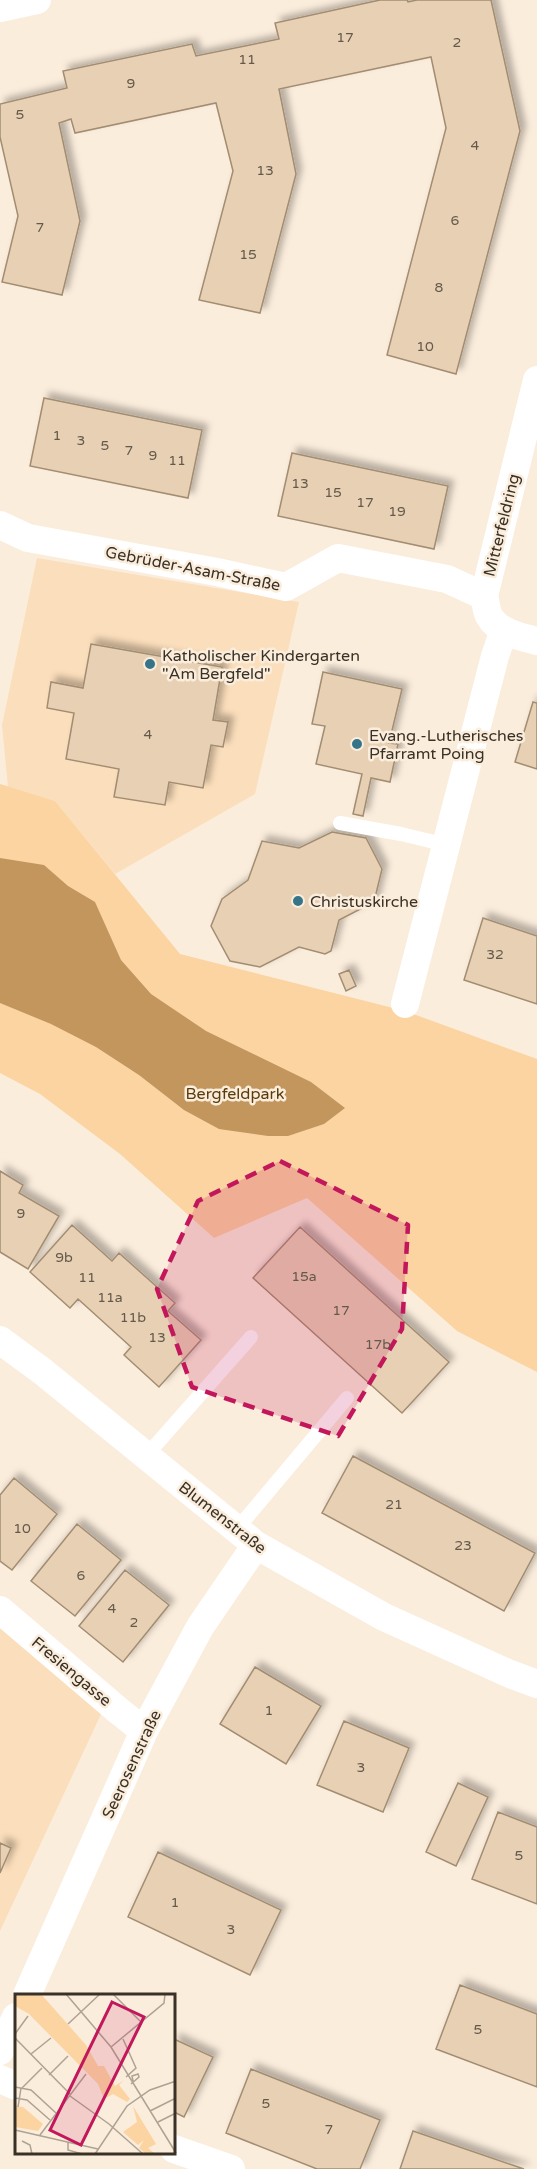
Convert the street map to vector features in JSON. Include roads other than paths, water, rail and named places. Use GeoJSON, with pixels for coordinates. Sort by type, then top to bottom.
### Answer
{"type":"FeatureCollection","features":[{"type":"Feature","properties":{"kind":"street"},"geometry":{"type":"LineString","coordinates":[[0,8],[38,0]]}},
{"type":"Feature","properties":{"kind":"street","name":"Mitterfeldring"},"geometry":{"type":"LineString","coordinates":[[504,630],[489,616],[484,596],[537,380]]}},
{"type":"Feature","properties":{"kind":"street","name":"Gebrüder-Asam-Straße"},"geometry":{"type":"LineString","coordinates":[[0,525],[28,538],[286,587],[338,558],[447,579],[484,596]]}},
{"type":"Feature","properties":{"kind":"street"},"geometry":{"type":"LineString","coordinates":[[405,1004],[495,656],[504,630],[515,636],[537,642]]}},
{"type":"Feature","properties":{"kind":"street","name":"Blumenstraße"},"geometry":{"type":"LineString","coordinates":[[0,1340],[42,1371],[246,1537],[384,1617],[537,1684]]}},
{"type":"Feature","properties":{"kind":"street","name":"Seerosenstraße"},"geometry":{"type":"LineString","coordinates":[[27,1994],[144,1731],[246,1537]]}},
{"type":"Feature","properties":{"kind":"street","name":"Fresiengasse"},"geometry":{"type":"LineString","coordinates":[[0,1610],[144,1731]]}},
{"type":"Feature","properties":{"kind":"street"},"geometry":{"type":"LineString","coordinates":[[0,2051],[15,2019]]}},
{"type":"Feature","properties":{"kind":"street"},"geometry":{"type":"LineString","coordinates":[[0,2079],[15,2086]]}},
{"type":"Feature","properties":{"kind":"street"},"geometry":{"type":"LineString","coordinates":[[176,2150],[231,2169]]}},
{"type":"Feature","properties":{"kind":"lane"},"geometry":{"type":"LineString","coordinates":[[340,822],[447,844]]}},
{"type":"Feature","properties":{"kind":"lane"},"geometry":{"type":"LineString","coordinates":[[146,1456],[251,1337]]}},
{"type":"Feature","properties":{"kind":"lane"},"geometry":{"type":"LineString","coordinates":[[246,1537],[347,1398]]}},
{"type":"Feature","properties":{"kind":"place","name":"Katholischer Kindergarten \"Am Bergfeld\""},"geometry":{"type":"Point","coordinates":[150,664]}},
{"type":"Feature","properties":{"kind":"place","name":"Evang.-Lutherisches Pfarramt Poing"},"geometry":{"type":"Point","coordinates":[357,744]}},
{"type":"Feature","properties":{"kind":"place","name":"Christuskirche"},"geometry":{"type":"Point","coordinates":[298,901]}},
{"type":"Feature","properties":{"kind":"park label","name":"Bergfeldpark"},"geometry":{"type":"Point","coordinates":[235,1093]}}]}
